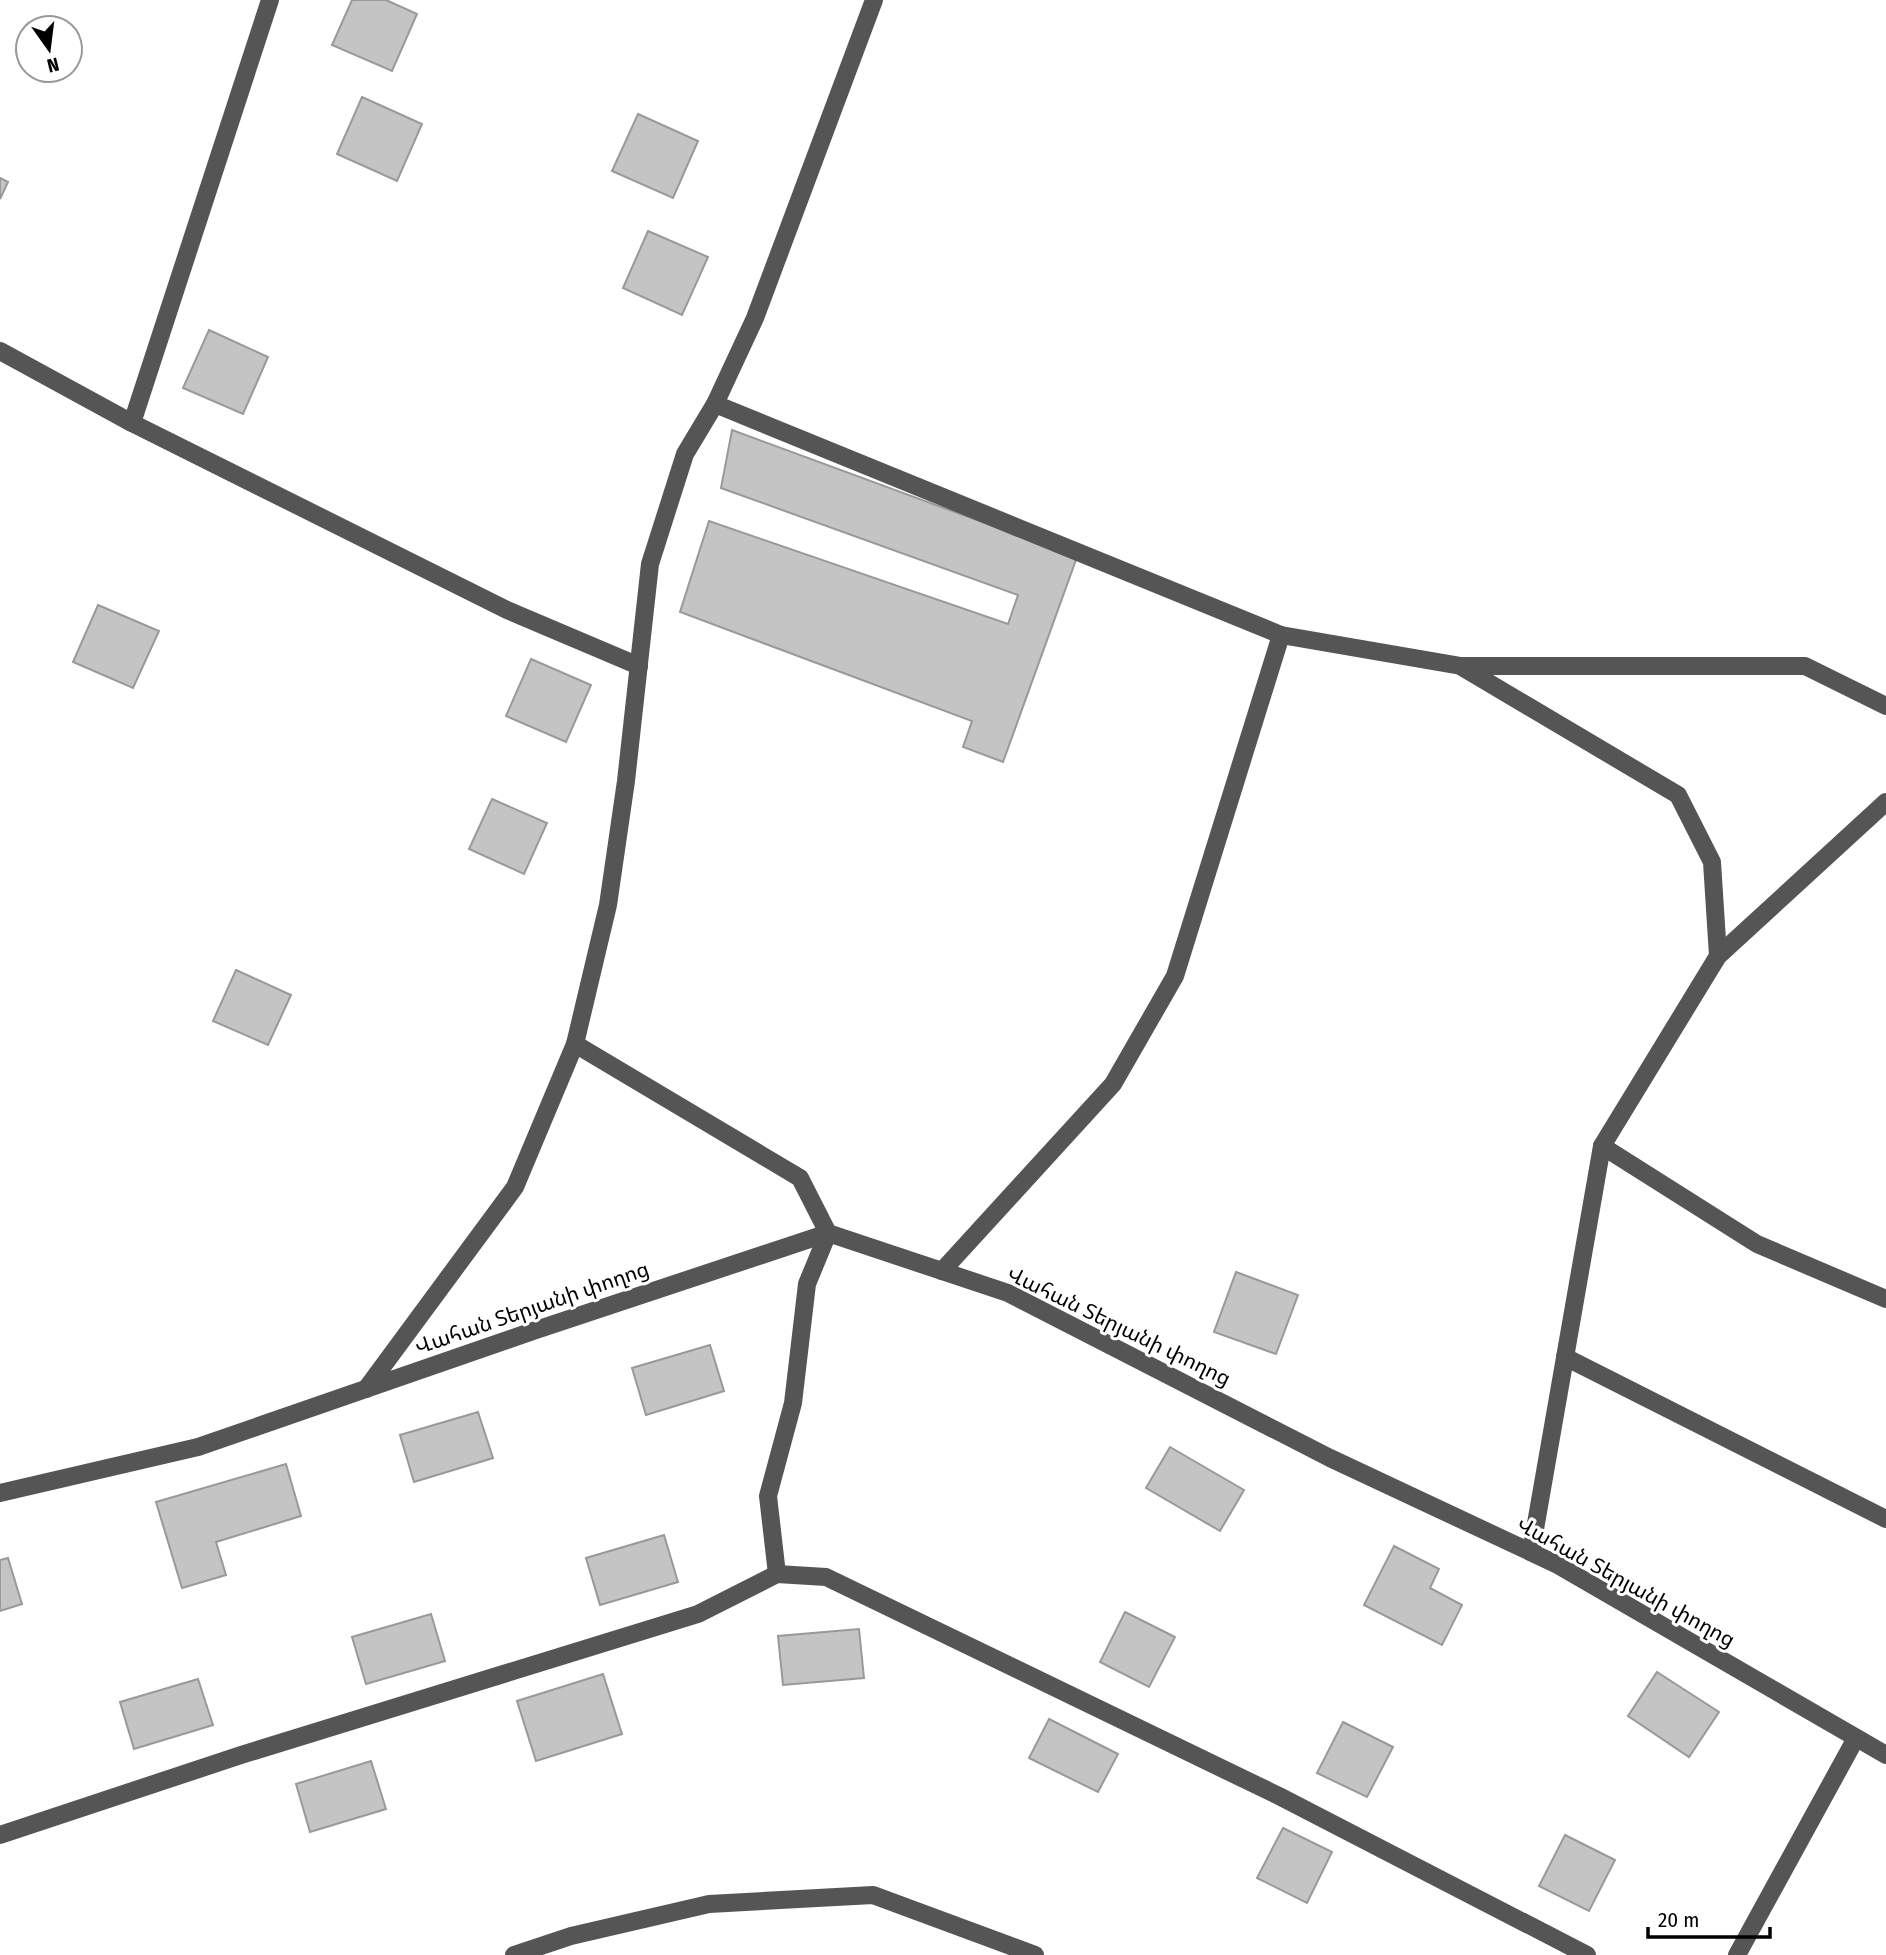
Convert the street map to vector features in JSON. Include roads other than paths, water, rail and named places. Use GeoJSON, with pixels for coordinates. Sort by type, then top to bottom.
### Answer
{"type":"FeatureCollection","features":[{"type":"Feature","properties":{"kind":"street"},"geometry":{"type":"LineString","coordinates":[[132,423],[270,0]]}},
{"type":"Feature","properties":{"kind":"street"},"geometry":{"type":"LineString","coordinates":[[366,1389],[515,1187],[575,1044],[608,905],[626,782],[650,564],[685,454],[715,404],[755,318],[874,0]]}},
{"type":"Feature","properties":{"kind":"street"},"geometry":{"type":"LineString","coordinates":[[0,351],[132,423],[507,610],[639,666]]}},
{"type":"Feature","properties":{"kind":"street"},"geometry":{"type":"LineString","coordinates":[[715,404],[1281,635],[1461,666],[1805,666],[1886,706]]}},
{"type":"Feature","properties":{"kind":"street"},"geometry":{"type":"LineString","coordinates":[[942,1271],[1113,1084],[1175,976],[1281,635]]}},
{"type":"Feature","properties":{"kind":"street"},"geometry":{"type":"LineString","coordinates":[[1461,666],[1678,796],[1712,862],[1718,956]]}},
{"type":"Feature","properties":{"kind":"street"},"geometry":{"type":"LineString","coordinates":[[1531,1552],[1602,1146],[1718,956],[1886,802]]}},
{"type":"Feature","properties":{"kind":"street"},"geometry":{"type":"LineString","coordinates":[[575,1044],[800,1178],[828,1233],[807,1284],[793,1403],[768,1496],[777,1574]]}},
{"type":"Feature","properties":{"kind":"street"},"geometry":{"type":"LineString","coordinates":[[1602,1146],[1757,1244],[1886,1300]]}},
{"type":"Feature","properties":{"kind":"street","name":"Վահան Տերյանի փողոց"},"geometry":{"type":"LineString","coordinates":[[0,1493],[198,1447],[828,1233],[1008,1293],[1330,1458],[1556,1564],[1886,1755]]}},
{"type":"Feature","properties":{"kind":"street"},"geometry":{"type":"LineString","coordinates":[[1565,1357],[1886,1519]]}},
{"type":"Feature","properties":{"kind":"street"},"geometry":{"type":"LineString","coordinates":[[0,1835],[241,1755],[698,1614],[777,1574],[826,1577],[1279,1796],[1587,1955]]}},
{"type":"Feature","properties":{"kind":"street"},"geometry":{"type":"LineString","coordinates":[[1737,1955],[1856,1738]]}},
{"type":"Feature","properties":{"kind":"street"},"geometry":{"type":"LineString","coordinates":[[514,1955],[572,1937],[709,1904],[873,1895],[1035,1955]]}}]}
